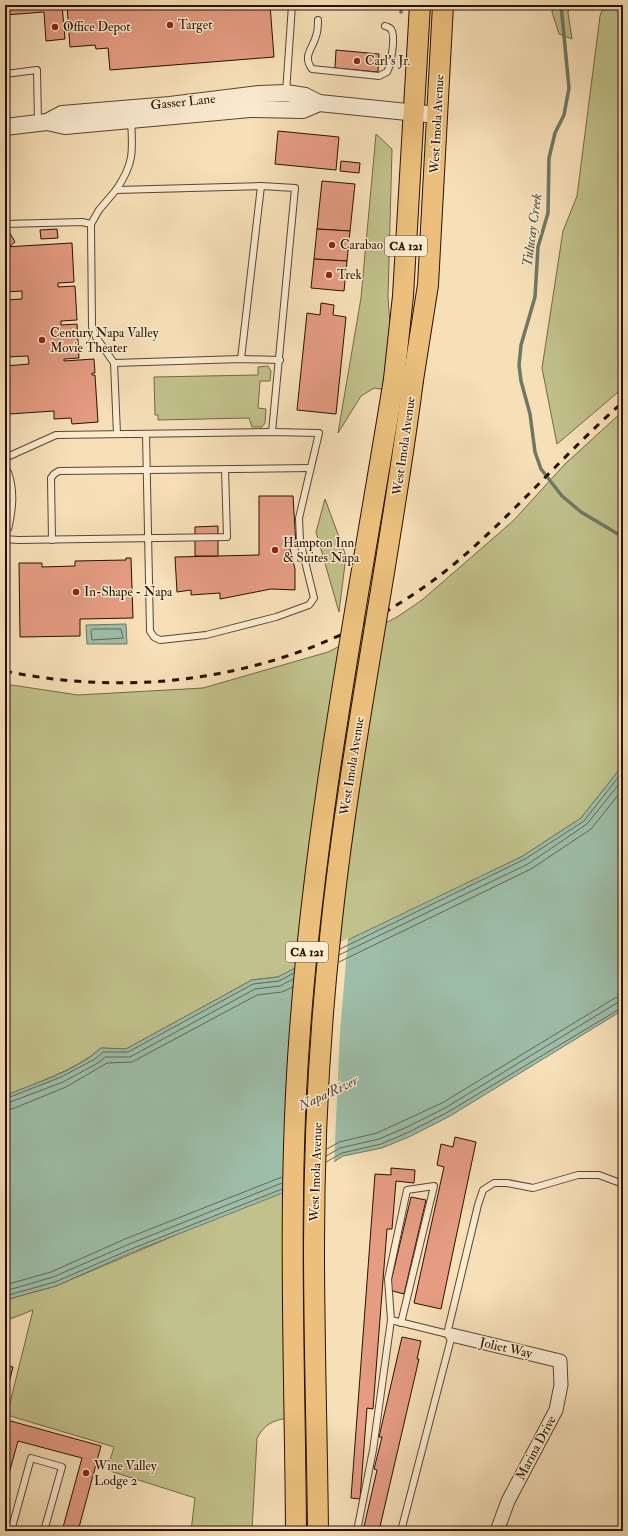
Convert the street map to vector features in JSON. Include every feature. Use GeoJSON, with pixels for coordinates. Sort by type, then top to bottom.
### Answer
{"type":"FeatureCollection","features":[{"type":"Feature","properties":{"kind":"main road","name":"West Imola Avenue"},"geometry":{"type":"LineString","coordinates":[[318,1531],[314,1245],[316,1138],[322,1026],[341,839],[362,700],[404,452],[403,296],[420,5]]}},
{"type":"Feature","properties":{"kind":"main road","name":"West Imola Avenue"},"geometry":{"type":"LineString","coordinates":[[296,1531],[292,1245],[294,1137],[304,985],[319,836],[335,727],[404,379],[428,285],[443,5]]}},
{"type":"Feature","properties":{"kind":"street","name":"Gasser Lane"},"geometry":{"type":"LineString","coordinates":[[43,123],[62,114],[170,105],[258,94],[286,93],[306,96],[319,103],[437,115]]}},
{"type":"Feature","properties":{"kind":"street","name":"Gasser Lane"},"geometry":{"type":"LineString","coordinates":[[5,127],[43,123],[65,126],[250,109],[303,110],[319,103]]}},
{"type":"Feature","properties":{"kind":"street"},"geometry":{"type":"LineString","coordinates":[[5,474],[9,511],[5,527]]}},
{"type":"Feature","properties":{"kind":"street","name":"Joliet Way"},"geometry":{"type":"LineString","coordinates":[[449,1335],[560,1361]]}},
{"type":"Feature","properties":{"kind":"street","name":"Marina Drive"},"geometry":{"type":"LineString","coordinates":[[497,1531],[508,1501],[556,1410],[561,1385],[560,1361]]}},
{"type":"Feature","properties":{"kind":"lane"},"geometry":{"type":"LineString","coordinates":[[286,93],[292,5]]}},
{"type":"Feature","properties":{"kind":"lane"},"geometry":{"type":"LineString","coordinates":[[318,20],[316,36],[308,54],[308,61],[312,69],[379,76],[387,72],[392,56],[393,34],[390,29],[385,26]]}},
{"type":"Feature","properties":{"kind":"lane"},"geometry":{"type":"LineString","coordinates":[[5,74],[37,70],[43,123]]}},
{"type":"Feature","properties":{"kind":"lane"},"geometry":{"type":"LineString","coordinates":[[117,434],[114,363],[96,337],[92,327],[91,224],[99,210],[116,190],[126,175],[133,154],[131,119]]}},
{"type":"Feature","properties":{"kind":"lane"},"geometry":{"type":"LineString","coordinates":[[116,190],[261,186],[295,188],[280,360],[272,432]]}},
{"type":"Feature","properties":{"kind":"lane"},"geometry":{"type":"LineString","coordinates":[[241,359],[261,186]]}},
{"type":"Feature","properties":{"kind":"lane"},"geometry":{"type":"LineString","coordinates":[[5,224],[82,222],[91,224]]}},
{"type":"Feature","properties":{"kind":"lane"},"geometry":{"type":"LineString","coordinates":[[114,363],[241,359],[280,360]]}},
{"type":"Feature","properties":{"kind":"lane"},"geometry":{"type":"LineString","coordinates":[[5,458],[56,435],[272,432],[319,433],[299,518],[300,541],[314,598],[309,605],[276,617],[206,635],[160,640],[154,637],[150,631],[146,434]]}},
{"type":"Feature","properties":{"kind":"lane"},"geometry":{"type":"LineString","coordinates":[[52,540],[51,478],[59,471],[310,468]]}},
{"type":"Feature","properties":{"kind":"lane"},"geometry":{"type":"LineString","coordinates":[[5,539],[52,540],[227,537],[225,469]]}},
{"type":"Feature","properties":{"kind":"lane"},"geometry":{"type":"LineString","coordinates":[[401,1531],[449,1335],[478,1205],[483,1190],[494,1183],[507,1183],[533,1188],[578,1175],[599,1175],[623,1184]]}},
{"type":"Feature","properties":{"kind":"lane"},"geometry":{"type":"LineString","coordinates":[[357,1531],[372,1450],[391,1320],[388,1279],[407,1190],[434,1186],[401,1323]]}},
{"type":"Feature","properties":{"kind":"lane"},"geometry":{"type":"LineString","coordinates":[[391,1320],[449,1335]]}},
{"type":"Feature","properties":{"kind":"lane"},"geometry":{"type":"LineString","coordinates":[[11,1531],[31,1458],[62,1467],[44,1531]]}},
{"type":"Feature","properties":{"kind":"green space"},"geometry":{"type":"Polygon","coordinates":[[[553,5],[569,5],[568,13],[572,39],[559,34],[552,12],[553,5]]]}},
{"type":"Feature","properties":{"kind":"green space"},"geometry":{"type":"Polygon","coordinates":[[[604,5],[623,5],[623,388],[557,444],[542,368],[563,231],[577,196],[600,16],[604,5]]]}},
{"type":"Feature","properties":{"kind":"green space"},"geometry":{"type":"Polygon","coordinates":[[[376,134],[392,149],[388,297],[394,379],[392,391],[374,388],[361,396],[338,433],[361,298],[376,134]]]}},
{"type":"Feature","properties":{"kind":"green space"},"geometry":{"type":"Polygon","coordinates":[[[268,366],[271,371],[270,381],[260,381],[258,408],[266,409],[265,423],[262,427],[252,427],[249,418],[158,420],[158,415],[155,415],[154,377],[258,375],[258,367],[268,366]]]}},
{"type":"Feature","properties":{"kind":"green space"},"geometry":{"type":"Polygon","coordinates":[[[623,411],[623,765],[581,818],[523,856],[278,977],[252,980],[126,1049],[101,1048],[68,1070],[5,1096],[5,684],[78,695],[203,688],[328,652],[397,617],[422,600],[513,521],[565,464],[623,411]]]}},
{"type":"Feature","properties":{"kind":"green space"},"geometry":{"type":"Polygon","coordinates":[[[325,499],[346,556],[339,612],[316,532],[325,499]]]}},
{"type":"Feature","properties":{"kind":"green space"},"geometry":{"type":"Polygon","coordinates":[[[293,1185],[289,1418],[278,1420],[266,1426],[257,1438],[252,1531],[191,1531],[195,1498],[107,1470],[114,1447],[7,1415],[33,1310],[5,1321],[5,1300],[56,1286],[293,1185]]]}},
{"type":"Feature","properties":{"kind":"water"},"geometry":{"type":"Polygon","coordinates":[[[126,624],[127,644],[87,644],[86,625],[126,624]]]}},
{"type":"Feature","properties":{"kind":"water","name":"Napa River"},"geometry":{"type":"Polygon","coordinates":[[[623,765],[623,1010],[450,1116],[411,1136],[382,1148],[343,1156],[290,1190],[130,1253],[56,1286],[5,1300],[5,1096],[55,1076],[80,1064],[101,1048],[126,1049],[252,980],[278,977],[354,937],[523,856],[581,818],[623,765]]]}},
{"type":"Feature","properties":{"kind":"pier"},"geometry":{"type":"Polygon","coordinates":[[[348,938],[340,1032],[334,1164],[291,1192],[282,1195],[289,1039],[296,966],[348,938]]]}},
{"type":"Feature","properties":{"kind":"building","name":"Office Depot"},"geometry":{"type":"Polygon","coordinates":[[[5,5],[62,5],[65,39],[46,41],[44,12],[5,15],[5,5]]]}},
{"type":"Feature","properties":{"kind":"building","name":"Target"},"geometry":{"type":"Polygon","coordinates":[[[67,5],[270,5],[274,57],[110,70],[108,48],[96,49],[95,45],[70,47],[67,5]]]}},
{"type":"Feature","properties":{"kind":"building","name":"Carl's Jr."},"geometry":{"type":"Polygon","coordinates":[[[336,50],[379,54],[378,72],[335,68],[336,50]]]}},
{"type":"Feature","properties":{"kind":"building"},"geometry":{"type":"Polygon","coordinates":[[[278,131],[339,137],[336,170],[275,164],[278,131]]]}},
{"type":"Feature","properties":{"kind":"building"},"geometry":{"type":"Polygon","coordinates":[[[341,161],[360,163],[359,173],[340,171],[341,161]]]}},
{"type":"Feature","properties":{"kind":"building"},"geometry":{"type":"Polygon","coordinates":[[[322,181],[355,184],[350,231],[317,229],[322,181]]]}},
{"type":"Feature","properties":{"kind":"building"},"geometry":{"type":"Polygon","coordinates":[[[57,229],[58,238],[41,239],[40,230],[57,229]]]}},
{"type":"Feature","properties":{"kind":"building","name":"Carabao"},"geometry":{"type":"Polygon","coordinates":[[[317,229],[350,231],[347,261],[314,259],[317,229]]]}},
{"type":"Feature","properties":{"kind":"building"},"geometry":{"type":"Polygon","coordinates":[[[8,230],[15,242],[9,247],[5,240],[5,232],[8,230]]]}},
{"type":"Feature","properties":{"kind":"building","name":"Century Napa Valley Movie Theater"},"geometry":{"type":"Polygon","coordinates":[[[72,243],[74,282],[58,283],[58,287],[75,286],[77,320],[61,321],[61,325],[77,324],[79,358],[64,359],[64,361],[94,359],[95,373],[92,373],[92,375],[95,375],[98,422],[72,424],[71,418],[54,419],[54,411],[9,414],[6,366],[29,364],[28,356],[5,357],[5,300],[22,299],[22,291],[5,292],[5,247],[72,243]]]}},
{"type":"Feature","properties":{"kind":"building","name":"Trek"},"geometry":{"type":"Polygon","coordinates":[[[314,259],[347,261],[344,291],[311,288],[314,259]]]}},
{"type":"Feature","properties":{"kind":"building"},"geometry":{"type":"Polygon","coordinates":[[[321,303],[334,305],[333,315],[346,317],[336,414],[297,410],[307,313],[320,315],[321,303]]]}},
{"type":"Feature","properties":{"kind":"building","name":"Hampton Inn & Suites Napa"},"geometry":{"type":"Polygon","coordinates":[[[259,496],[293,496],[296,545],[289,545],[295,569],[295,590],[271,589],[220,599],[220,593],[191,595],[191,590],[177,592],[175,557],[259,555],[259,496]]]}},
{"type":"Feature","properties":{"kind":"building"},"geometry":{"type":"Polygon","coordinates":[[[218,526],[218,556],[195,556],[195,527],[218,526]]]}},
{"type":"Feature","properties":{"kind":"building","name":"In-Shape - Napa"},"geometry":{"type":"Polygon","coordinates":[[[126,558],[131,558],[133,618],[80,619],[80,636],[20,637],[19,563],[42,563],[42,567],[75,566],[75,561],[126,560],[126,558]]]}},
{"type":"Feature","properties":{"kind":"building"},"geometry":{"type":"Polygon","coordinates":[[[455,1137],[476,1142],[441,1309],[414,1303],[444,1167],[437,1165],[441,1144],[453,1147],[455,1137]]]}},
{"type":"Feature","properties":{"kind":"building"},"geometry":{"type":"Polygon","coordinates":[[[391,1168],[415,1170],[414,1183],[396,1181],[392,1229],[387,1229],[373,1409],[367,1408],[360,1499],[351,1498],[375,1174],[391,1175],[391,1168]]]}},
{"type":"Feature","properties":{"kind":"building"},"geometry":{"type":"Polygon","coordinates":[[[411,1197],[426,1200],[404,1294],[389,1290],[411,1197]]]}},
{"type":"Feature","properties":{"kind":"building"},"geometry":{"type":"Polygon","coordinates":[[[402,1337],[421,1341],[417,1359],[419,1359],[379,1531],[363,1531],[377,1470],[374,1469],[382,1437],[379,1437],[402,1337]]]}},
{"type":"Feature","properties":{"kind":"building"},"geometry":{"type":"Polygon","coordinates":[[[5,1365],[13,1367],[5,1398],[5,1365]]]}},
{"type":"Feature","properties":{"kind":"building","name":"Wine Valley Lodge 2"},"geometry":{"type":"Polygon","coordinates":[[[7,1420],[101,1446],[78,1531],[62,1531],[82,1458],[18,1441],[5,1488],[5,1428],[7,1420]]]}},
{"type":"Feature","properties":{"kind":"waterway","name":"Tulucay Creek"},"geometry":{"type":"LineString","coordinates":[[401,12],[402,5]]}},
{"type":"Feature","properties":{"kind":"waterway","name":"Tulucay Creek"},"geometry":{"type":"LineString","coordinates":[[561,5],[569,88],[564,115],[555,133],[549,158],[548,213],[538,247],[535,297],[521,345],[519,365],[521,381],[530,414],[535,452],[541,469],[562,496],[581,512],[623,537]]}},
{"type":"Feature","properties":{"kind":"railway"},"geometry":{"type":"LineString","coordinates":[[5,671],[64,680],[124,683],[183,679],[241,669],[297,653],[352,630],[404,600],[453,565],[497,526],[580,442],[623,402]]}},
{"type":"Feature","properties":{"kind":"place","name":"Target"},"geometry":{"type":"Point","coordinates":[170,25]}},
{"type":"Feature","properties":{"kind":"place","name":"Office Depot"},"geometry":{"type":"Point","coordinates":[55,27]}},
{"type":"Feature","properties":{"kind":"place","name":"Carl's Jr."},"geometry":{"type":"Point","coordinates":[357,61]}},
{"type":"Feature","properties":{"kind":"place","name":"Carabao"},"geometry":{"type":"Point","coordinates":[332,245]}},
{"type":"Feature","properties":{"kind":"place","name":"Trek"},"geometry":{"type":"Point","coordinates":[329,275]}},
{"type":"Feature","properties":{"kind":"place","name":"Century Napa Valley Movie Theater"},"geometry":{"type":"Point","coordinates":[42,340]}},
{"type":"Feature","properties":{"kind":"place","name":"Hampton Inn & Suites Napa"},"geometry":{"type":"Point","coordinates":[275,550]}},
{"type":"Feature","properties":{"kind":"place","name":"In-Shape - Napa"},"geometry":{"type":"Point","coordinates":[76,592]}},
{"type":"Feature","properties":{"kind":"place","name":"Wine Valley Lodge 2"},"geometry":{"type":"Point","coordinates":[86,1473]}}]}
